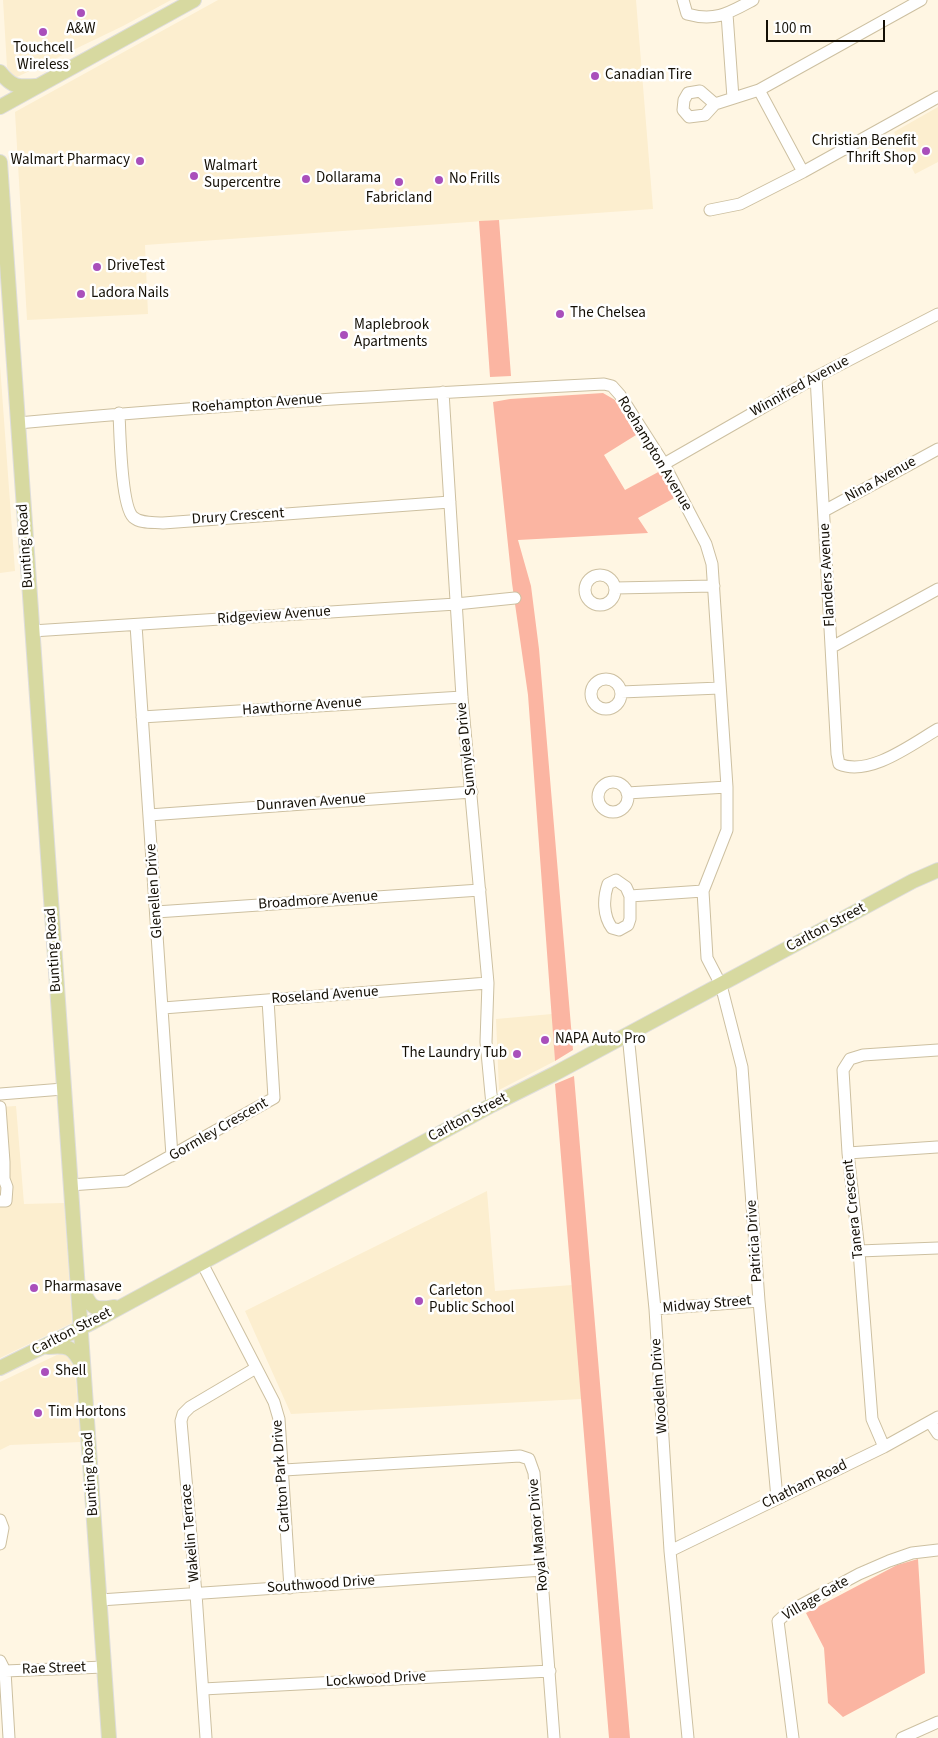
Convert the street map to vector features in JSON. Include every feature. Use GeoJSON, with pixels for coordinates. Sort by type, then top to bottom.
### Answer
{"type":"FeatureCollection","features":[{"type":"Feature","properties":{"kind":"main road"},"geometry":{"type":"LineString","coordinates":[[0,107],[194,0]]}},
{"type":"Feature","properties":{"kind":"main road"},"geometry":{"type":"LineString","coordinates":[[0,72],[6,80],[19,87],[39,86]]}},
{"type":"Feature","properties":{"kind":"main road","name":"Bunting Road"},"geometry":{"type":"LineString","coordinates":[[0,162],[109,1738]]}},
{"type":"Feature","properties":{"kind":"main road","name":"Carlton Street"},"geometry":{"type":"LineString","coordinates":[[0,1368],[81,1328],[492,1105],[721,985],[904,886],[938,870]]}},
{"type":"Feature","properties":{"kind":"main road"},"geometry":{"type":"LineString","coordinates":[[78,1278],[88,1302],[94,1308],[102,1309],[124,1305]]}},
{"type":"Feature","properties":{"kind":"main road"},"geometry":{"type":"LineString","coordinates":[[44,1347],[64,1346],[75,1352],[84,1368]]}},
{"type":"Feature","properties":{"kind":"street"},"geometry":{"type":"LineString","coordinates":[[683,0],[687,14],[700,18],[727,14],[753,0]]}},
{"type":"Feature","properties":{"kind":"street"},"geometry":{"type":"LineString","coordinates":[[715,104],[759,90],[921,0]]}},
{"type":"Feature","properties":{"kind":"street"},"geometry":{"type":"LineString","coordinates":[[727,14],[733,98]]}},
{"type":"Feature","properties":{"kind":"street"},"geometry":{"type":"LineString","coordinates":[[759,90],[803,172]]}},
{"type":"Feature","properties":{"kind":"street"},"geometry":{"type":"LineString","coordinates":[[710,210],[740,204],[803,172],[938,97]]}},
{"type":"Feature","properties":{"kind":"street","name":"Winnifred Avenue"},"geometry":{"type":"LineString","coordinates":[[664,464],[816,377],[938,314]]}},
{"type":"Feature","properties":{"kind":"street","name":"Flanders Avenue"},"geometry":{"type":"LineString","coordinates":[[816,377],[839,764],[848,768],[866,766],[884,760],[938,729]]}},
{"type":"Feature","properties":{"kind":"street","name":"Roehampton Avenue"},"geometry":{"type":"LineString","coordinates":[[18,423],[119,413],[443,392],[604,384],[612,386],[620,395],[664,464],[706,544],[712,564],[727,787],[727,830],[703,892],[707,958],[721,985]]}},
{"type":"Feature","properties":{"kind":"street","name":"Sunnylea Drive"},"geometry":{"type":"LineString","coordinates":[[443,392],[462,697],[488,983],[486,1042],[492,1105]]}},
{"type":"Feature","properties":{"kind":"street","name":"Drury Crescent"},"geometry":{"type":"LineString","coordinates":[[119,413],[125,501],[131,515],[143,522],[163,523],[450,502]]}},
{"type":"Feature","properties":{"kind":"street","name":"Nina Avenue"},"geometry":{"type":"LineString","coordinates":[[824,511],[938,449]]}},
{"type":"Feature","properties":{"kind":"street"},"geometry":{"type":"LineString","coordinates":[[615,588],[714,586]]}},
{"type":"Feature","properties":{"kind":"street"},"geometry":{"type":"LineString","coordinates":[[832,647],[938,589]]}},
{"type":"Feature","properties":{"kind":"street","name":"Ridgeview Avenue"},"geometry":{"type":"LineString","coordinates":[[32,631],[456,604],[515,598]]}},
{"type":"Feature","properties":{"kind":"street","name":"Glenellen Drive"},"geometry":{"type":"LineString","coordinates":[[136,625],[172,1156]]}},
{"type":"Feature","properties":{"kind":"street"},"geometry":{"type":"LineString","coordinates":[[621,692],[720,688]]}},
{"type":"Feature","properties":{"kind":"street","name":"Hawthorne Avenue"},"geometry":{"type":"LineString","coordinates":[[142,717],[462,697]]}},
{"type":"Feature","properties":{"kind":"street"},"geometry":{"type":"LineString","coordinates":[[627,793],[727,787]]}},
{"type":"Feature","properties":{"kind":"street","name":"Dunraven Avenue"},"geometry":{"type":"LineString","coordinates":[[149,815],[472,792]]}},
{"type":"Feature","properties":{"kind":"street","name":"Broadmore Avenue"},"geometry":{"type":"LineString","coordinates":[[156,912],[480,890]]}},
{"type":"Feature","properties":{"kind":"street"},"geometry":{"type":"LineString","coordinates":[[630,896],[703,892]]}},
{"type":"Feature","properties":{"kind":"street","name":"Roseland Avenue"},"geometry":{"type":"LineString","coordinates":[[162,1008],[488,983]]}},
{"type":"Feature","properties":{"kind":"street","name":"Patricia Drive"},"geometry":{"type":"LineString","coordinates":[[721,985],[742,1067],[759,1301],[777,1498]]}},
{"type":"Feature","properties":{"kind":"street","name":"Gormley Crescent"},"geometry":{"type":"LineString","coordinates":[[70,1185],[126,1181],[274,1098],[268,1000]]}},
{"type":"Feature","properties":{"kind":"street","name":"Woodelm Drive"},"geometry":{"type":"LineString","coordinates":[[628,1034],[655,1310],[670,1550],[688,1738]]}},
{"type":"Feature","properties":{"kind":"street","name":"Tanera Crescent"},"geometry":{"type":"LineString","coordinates":[[884,1447],[872,1419],[859,1251],[848,1153],[843,1070],[850,1059],[863,1055],[938,1050]]}},
{"type":"Feature","properties":{"kind":"street"},"geometry":{"type":"LineString","coordinates":[[0,1094],[63,1089]]}},
{"type":"Feature","properties":{"kind":"street"},"geometry":{"type":"LineString","coordinates":[[0,1107],[4,1179],[7,1187],[6,1201],[0,1201]]}},
{"type":"Feature","properties":{"kind":"street"},"geometry":{"type":"LineString","coordinates":[[848,1153],[937,1147]]}},
{"type":"Feature","properties":{"kind":"street"},"geometry":{"type":"LineString","coordinates":[[859,1251],[938,1248]]}},
{"type":"Feature","properties":{"kind":"street","name":"Carlton Park Drive"},"geometry":{"type":"LineString","coordinates":[[202,1263],[274,1402],[279,1419],[284,1470],[290,1588]]}},
{"type":"Feature","properties":{"kind":"street","name":"Midway Street"},"geometry":{"type":"LineString","coordinates":[[655,1310],[759,1301]]}},
{"type":"Feature","properties":{"kind":"street","name":"Wakelin Terrace"},"geometry":{"type":"LineString","coordinates":[[206,1738],[181,1421],[183,1414],[190,1407],[256,1368]]}},
{"type":"Feature","properties":{"kind":"street"},"geometry":{"type":"LineString","coordinates":[[934,1420],[938,1434]]}},
{"type":"Feature","properties":{"kind":"street","name":"Chatham Road"},"geometry":{"type":"LineString","coordinates":[[670,1550],[884,1447],[934,1420]]}},
{"type":"Feature","properties":{"kind":"street","name":"Royal Manor Drive"},"geometry":{"type":"LineString","coordinates":[[284,1470],[520,1456],[529,1459],[534,1473],[543,1570],[554,1738]]}},
{"type":"Feature","properties":{"kind":"street"},"geometry":{"type":"LineString","coordinates":[[0,1520],[3,1528],[0,1544]]}},
{"type":"Feature","properties":{"kind":"street","name":"Village Gate"},"geometry":{"type":"LineString","coordinates":[[793,1738],[778,1621],[788,1612],[859,1574],[912,1553],[938,1550]]}},
{"type":"Feature","properties":{"kind":"street","name":"Southwood Drive"},"geometry":{"type":"LineString","coordinates":[[100,1600],[543,1570]]}},
{"type":"Feature","properties":{"kind":"street"},"geometry":{"type":"LineString","coordinates":[[2,1666],[9,1738]]}},
{"type":"Feature","properties":{"kind":"street","name":"Rae Street"},"geometry":{"type":"LineString","coordinates":[[2,1666],[104,1667]]}},
{"type":"Feature","properties":{"kind":"street","name":"Lockwood Drive"},"geometry":{"type":"LineString","coordinates":[[202,1689],[550,1670]]}},
{"type":"Feature","properties":{"kind":"street"},"geometry":{"type":"LineString","coordinates":[[902,1738],[938,1722]]}},
{"type":"Feature","properties":{"kind":"shaded area"},"geometry":{"type":"Polygon","coordinates":[[[3,0],[171,0],[123,26],[17,77],[12,75],[7,67],[3,0]]]}},
{"type":"Feature","properties":{"kind":"shaded area"},"geometry":{"type":"Polygon","coordinates":[[[218,0],[636,0],[653,209],[145,245],[148,314],[27,320],[15,112],[218,0]]]}},
{"type":"Feature","properties":{"kind":"shaded area"},"geometry":{"type":"Polygon","coordinates":[[[938,107],[938,162],[915,174],[894,132],[938,107]]]}},
{"type":"Feature","properties":{"kind":"shaded area"},"geometry":{"type":"Polygon","coordinates":[[[499,220],[511,376],[490,377],[479,221],[499,220]]]}},
{"type":"Feature","properties":{"kind":"shaded area"},"geometry":{"type":"Polygon","coordinates":[[[0,365],[15,571],[0,573],[0,365]]]}},
{"type":"Feature","properties":{"kind":"shaded area"},"geometry":{"type":"Polygon","coordinates":[[[603,393],[615,400],[636,435],[604,455],[625,490],[662,470],[676,497],[638,518],[648,533],[518,540],[531,586],[539,649],[573,1050],[555,1061],[528,695],[512,583],[493,402],[510,399],[603,393]]]}},
{"type":"Feature","properties":{"kind":"shaded area"},"geometry":{"type":"Polygon","coordinates":[[[552,1014],[555,1061],[499,1090],[496,1019],[552,1014]]]}},
{"type":"Feature","properties":{"kind":"shaded area"},"geometry":{"type":"Polygon","coordinates":[[[574,1076],[630,1738],[609,1738],[555,1084],[574,1076]]]}},
{"type":"Feature","properties":{"kind":"shaded area"},"geometry":{"type":"Polygon","coordinates":[[[16,1106],[24,1204],[64,1203],[72,1323],[0,1358],[0,1107],[16,1106]]]}},
{"type":"Feature","properties":{"kind":"shaded area","name":"Carleton Public School"},"geometry":{"type":"Polygon","coordinates":[[[487,1191],[495,1291],[572,1285],[582,1399],[291,1414],[245,1311],[487,1191]]]}},
{"type":"Feature","properties":{"kind":"shaded area"},"geometry":{"type":"Polygon","coordinates":[[[63,1352],[74,1361],[81,1442],[10,1445],[0,1450],[0,1382],[63,1352]]]}},
{"type":"Feature","properties":{"kind":"shaded area"},"geometry":{"type":"Polygon","coordinates":[[[918,1559],[925,1673],[843,1717],[828,1703],[824,1648],[806,1613],[897,1565],[918,1559]]]}},
{"type":"Feature","properties":{"kind":"place","name":"A&W"},"geometry":{"type":"Point","coordinates":[81,13]}},
{"type":"Feature","properties":{"kind":"place","name":"Touchcell Wireless"},"geometry":{"type":"Point","coordinates":[43,32]}},
{"type":"Feature","properties":{"kind":"place","name":"Canadian Tire"},"geometry":{"type":"Point","coordinates":[595,76]}},
{"type":"Feature","properties":{"kind":"place","name":"Christian Benefit Thrift Shop"},"geometry":{"type":"Point","coordinates":[926,151]}},
{"type":"Feature","properties":{"kind":"place","name":"Walmart Pharmacy"},"geometry":{"type":"Point","coordinates":[140,161]}},
{"type":"Feature","properties":{"kind":"place","name":"Walmart Supercentre"},"geometry":{"type":"Point","coordinates":[194,176]}},
{"type":"Feature","properties":{"kind":"place","name":"Dollarama"},"geometry":{"type":"Point","coordinates":[306,179]}},
{"type":"Feature","properties":{"kind":"place","name":"No Frills"},"geometry":{"type":"Point","coordinates":[439,180]}},
{"type":"Feature","properties":{"kind":"place","name":"Fabricland"},"geometry":{"type":"Point","coordinates":[399,182]}},
{"type":"Feature","properties":{"kind":"place","name":"DriveTest"},"geometry":{"type":"Point","coordinates":[97,267]}},
{"type":"Feature","properties":{"kind":"place","name":"Ladora Nails"},"geometry":{"type":"Point","coordinates":[81,294]}},
{"type":"Feature","properties":{"kind":"place","name":"The Chelsea"},"geometry":{"type":"Point","coordinates":[560,314]}},
{"type":"Feature","properties":{"kind":"place","name":"Maplebrook Apartments"},"geometry":{"type":"Point","coordinates":[344,335]}},
{"type":"Feature","properties":{"kind":"place","name":"NAPA Auto Pro"},"geometry":{"type":"Point","coordinates":[545,1040]}},
{"type":"Feature","properties":{"kind":"place","name":"The Laundry Tub"},"geometry":{"type":"Point","coordinates":[517,1054]}},
{"type":"Feature","properties":{"kind":"place","name":"Pharmasave"},"geometry":{"type":"Point","coordinates":[34,1288]}},
{"type":"Feature","properties":{"kind":"place","name":"Carleton Public School"},"geometry":{"type":"Point","coordinates":[419,1301]}},
{"type":"Feature","properties":{"kind":"place","name":"Shell"},"geometry":{"type":"Point","coordinates":[45,1372]}},
{"type":"Feature","properties":{"kind":"place","name":"Tim Hortons"},"geometry":{"type":"Point","coordinates":[38,1413]}}]}
